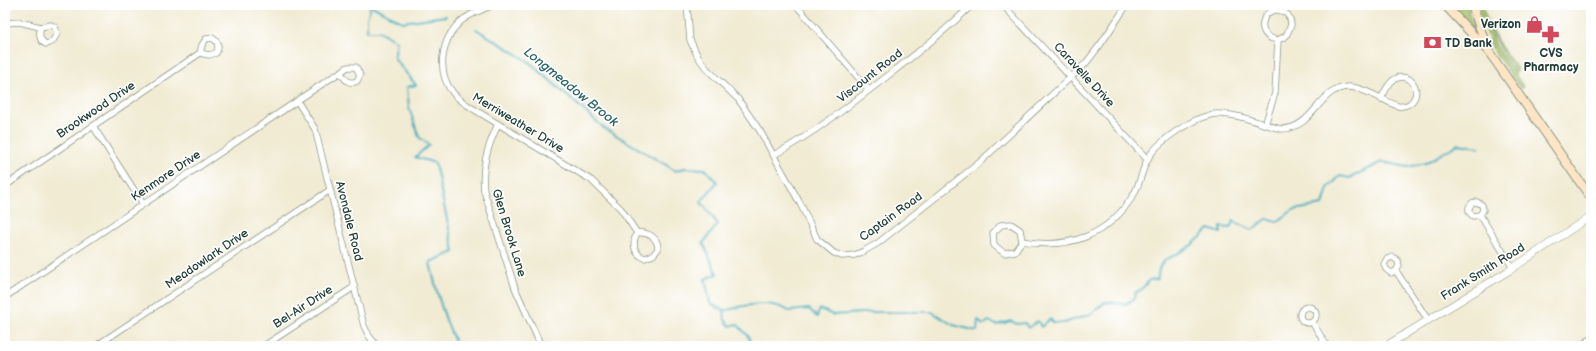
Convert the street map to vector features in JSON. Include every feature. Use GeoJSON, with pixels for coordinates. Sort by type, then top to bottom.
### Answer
{"type":"FeatureCollection","features":[{"type":"Feature","properties":{"kind":"main road"},"geometry":{"type":"LineString","coordinates":[[1445,5],[1489,52],[1591,198]]}},
{"type":"Feature","properties":{"kind":"main road"},"geometry":{"type":"LineString","coordinates":[[1472,5],[1489,52]]}},
{"type":"Feature","properties":{"kind":"street","name":"Merriweather Drive"},"geometry":{"type":"LineString","coordinates":[[493,5],[468,16],[456,27],[446,43],[442,64],[447,84],[456,97],[475,110],[591,180],[613,200],[637,233]]}},
{"type":"Feature","properties":{"kind":"street","name":"Captain Road"},"geometry":{"type":"LineString","coordinates":[[687,5],[688,29],[692,46],[698,57],[707,70],[738,99],[760,131],[774,155],[817,239],[838,255],[855,255],[878,243],[979,163],[1071,78],[1100,46],[1127,5]]}},
{"type":"Feature","properties":{"kind":"street"},"geometry":{"type":"LineString","coordinates":[[796,5],[869,90]]}},
{"type":"Feature","properties":{"kind":"street","name":"Viscount Road"},"geometry":{"type":"LineString","coordinates":[[774,155],[818,128],[869,90],[920,51],[972,5]]}},
{"type":"Feature","properties":{"kind":"street","name":"Caravelle Drive"},"geometry":{"type":"LineString","coordinates":[[1004,5],[1148,160]]}},
{"type":"Feature","properties":{"kind":"street"},"geometry":{"type":"LineString","coordinates":[[1275,10],[1284,12],[1291,22],[1288,34],[1278,40],[1268,36],[1263,28],[1263,21],[1266,15],[1275,10]]}},
{"type":"Feature","properties":{"kind":"street"},"geometry":{"type":"LineString","coordinates":[[5,23],[20,22],[40,27]]}},
{"type":"Feature","properties":{"kind":"street"},"geometry":{"type":"LineString","coordinates":[[1265,125],[1275,93],[1278,40]]}},
{"type":"Feature","properties":{"kind":"street","name":"Brookwood Drive"},"geometry":{"type":"LineString","coordinates":[[5,186],[200,53]]}},
{"type":"Feature","properties":{"kind":"street","name":"Kenmore Drive"},"geometry":{"type":"LineString","coordinates":[[5,297],[340,72]]}},
{"type":"Feature","properties":{"kind":"street"},"geometry":{"type":"LineString","coordinates":[[1022,241],[1042,244],[1063,243],[1079,239],[1099,230],[1117,216],[1127,204],[1135,192],[1148,160],[1172,134],[1206,116],[1218,114],[1232,115],[1281,129],[1299,125],[1310,116],[1326,97],[1334,91],[1344,88],[1354,88],[1398,106],[1406,106],[1414,99],[1416,88],[1409,79],[1397,77],[1388,84],[1381,99]]}},
{"type":"Feature","properties":{"kind":"street","name":"Avondale Road"},"geometry":{"type":"LineString","coordinates":[[297,101],[315,129],[365,330],[377,346]]}},
{"type":"Feature","properties":{"kind":"street","name":"Glen Brook Lane"},"geometry":{"type":"LineString","coordinates":[[498,124],[485,154],[483,177],[484,191],[515,288],[541,346]]}},
{"type":"Feature","properties":{"kind":"street"},"geometry":{"type":"LineString","coordinates":[[93,126],[143,204]]}},
{"type":"Feature","properties":{"kind":"street","name":"Meadowlark Drive"},"geometry":{"type":"LineString","coordinates":[[96,346],[330,190]]}},
{"type":"Feature","properties":{"kind":"street"},"geometry":{"type":"LineString","coordinates":[[1480,215],[1513,268]]}},
{"type":"Feature","properties":{"kind":"street","name":"Frank Smith Road"},"geometry":{"type":"LineString","coordinates":[[1386,346],[1513,268],[1591,216]]}},
{"type":"Feature","properties":{"kind":"street"},"geometry":{"type":"LineString","coordinates":[[1011,224],[1020,230],[1022,241],[1015,251],[1004,253],[994,245],[993,233],[1000,225],[1011,224]]}},
{"type":"Feature","properties":{"kind":"street"},"geometry":{"type":"LineString","coordinates":[[637,233],[651,235],[656,242],[658,250],[653,255],[645,258],[638,253],[634,244],[637,233]]}},
{"type":"Feature","properties":{"kind":"street"},"geometry":{"type":"LineString","coordinates":[[1396,271],[1428,320]]}},
{"type":"Feature","properties":{"kind":"street","name":"Bel-Air Drive"},"geometry":{"type":"LineString","coordinates":[[264,346],[354,287]]}},
{"type":"Feature","properties":{"kind":"street"},"geometry":{"type":"LineString","coordinates":[[1312,322],[1327,346]]}},
{"type":"Feature","properties":{"kind":"street"},"geometry":{"type":"LineString","coordinates":[[1580,346],[1591,339]]}},
{"type":"Feature","properties":{"kind":"green space"},"geometry":{"type":"Polygon","coordinates":[[[1451,5],[1467,5],[1474,31],[1451,5]]]}},
{"type":"Feature","properties":{"kind":"green space"},"geometry":{"type":"Polygon","coordinates":[[[1477,5],[1482,5],[1496,46],[1523,86],[1521,89],[1493,50],[1477,5]]]}},
{"type":"Feature","properties":{"kind":"green space"},"geometry":{"type":"Polygon","coordinates":[[[1495,27],[1493,31],[1495,36],[1518,70],[1516,73],[1498,45],[1491,28],[1495,27]]]}},
{"type":"Feature","properties":{"kind":"waterway","name":"Longmeadow Brook"},"geometry":{"type":"LineString","coordinates":[[370,5],[402,22],[446,16]]}},
{"type":"Feature","properties":{"kind":"waterway"},"geometry":{"type":"LineString","coordinates":[[371,5],[367,18],[367,31],[379,31],[397,42],[394,58],[416,85],[407,87],[409,108],[419,137],[429,145],[415,157],[435,163],[454,252],[430,262],[441,305],[457,346]]}},
{"type":"Feature","properties":{"kind":"waterway","name":"Longmeadow Brook"},"geometry":{"type":"LineString","coordinates":[[476,29],[528,61],[604,128],[676,171],[684,168],[705,169],[717,182],[701,202],[718,224],[703,243],[717,274],[705,279],[710,303],[724,311],[725,320],[730,326],[737,324],[748,336],[751,344],[749,346]]}},
{"type":"Feature","properties":{"kind":"waterway"},"geometry":{"type":"LineString","coordinates":[[724,311],[749,305],[765,304],[781,307],[789,311],[809,309],[817,317],[820,309],[833,315],[876,312],[932,312],[953,325],[977,331],[978,320],[983,325],[989,321],[996,325],[1011,321],[1017,324],[1025,323],[1028,328],[1038,321],[1041,327],[1050,319],[1054,323],[1064,323],[1091,314],[1105,302],[1125,304],[1133,300],[1136,292],[1141,290],[1149,280],[1158,279],[1158,271],[1160,266],[1168,258],[1190,246],[1209,229],[1221,233],[1221,227],[1230,228],[1233,221],[1252,230],[1268,218],[1277,222],[1293,210],[1323,205],[1328,188],[1340,176],[1350,178],[1382,162],[1408,167],[1426,163],[1458,144],[1479,147]]}},
{"type":"Feature","properties":{"kind":"place","name":"Verizon"},"geometry":{"type":"Point","coordinates":[1534,24]}},
{"type":"Feature","properties":{"kind":"place","name":"CVS Pharmacy"},"geometry":{"type":"Point","coordinates":[1551,34]}},
{"type":"Feature","properties":{"kind":"place","name":"TD Bank"},"geometry":{"type":"Point","coordinates":[1432,43]}}]}
